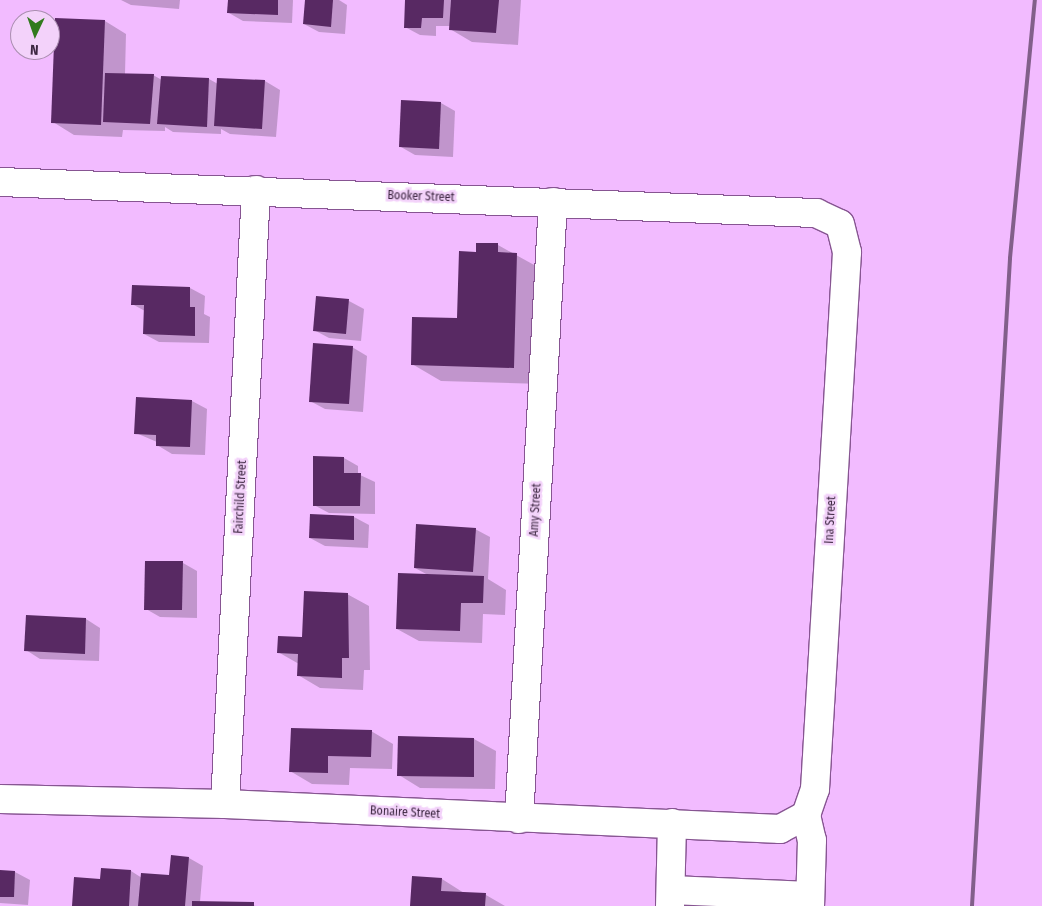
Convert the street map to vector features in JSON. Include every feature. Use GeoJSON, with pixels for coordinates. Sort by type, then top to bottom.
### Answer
{"type":"FeatureCollection","features":[{"type":"Feature","properties":{"kind":"street","name":"Booker Street"},"geometry":{"type":"LineString","coordinates":[[0,182],[256,190],[816,213],[840,224]]}},
{"type":"Feature","properties":{"kind":"street","name":"Fairchild Street"},"geometry":{"type":"LineString","coordinates":[[225,804],[256,190]]}},
{"type":"Feature","properties":{"kind":"street","name":"Amy Street"},"geometry":{"type":"LineString","coordinates":[[519,818],[553,202]]}},
{"type":"Feature","properties":{"kind":"street","name":"Ina Street"},"geometry":{"type":"LineString","coordinates":[[806,815],[815,789],[846,262],[840,224]]}},
{"type":"Feature","properties":{"kind":"street","name":"Bonaire Street"},"geometry":{"type":"LineString","coordinates":[[0,799],[225,804],[780,829],[806,815]]}},
{"type":"Feature","properties":{"kind":"street"},"geometry":{"type":"LineString","coordinates":[[672,823],[671,898],[810,901],[812,840],[806,815]]}},
{"type":"Feature","properties":{"kind":"building"},"geometry":{"type":"Polygon","coordinates":[[[228,0],[278,0],[278,15],[227,13],[228,0]]]}},
{"type":"Feature","properties":{"kind":"building"},"geometry":{"type":"Polygon","coordinates":[[[305,0],[333,0],[331,27],[303,24],[305,0]]]}},
{"type":"Feature","properties":{"kind":"building"},"geometry":{"type":"Polygon","coordinates":[[[405,0],[444,0],[443,18],[422,18],[421,28],[404,28],[405,0]]]}},
{"type":"Feature","properties":{"kind":"building"},"geometry":{"type":"Polygon","coordinates":[[[451,0],[499,0],[496,33],[449,30],[451,0]]]}},
{"type":"Feature","properties":{"kind":"building"},"geometry":{"type":"Polygon","coordinates":[[[60,18],[105,20],[101,125],[51,123],[53,60],[60,60],[60,18]]]}},
{"type":"Feature","properties":{"kind":"building"},"geometry":{"type":"Polygon","coordinates":[[[105,73],[154,74],[150,124],[103,122],[105,73]]]}},
{"type":"Feature","properties":{"kind":"building"},"geometry":{"type":"Polygon","coordinates":[[[161,76],[209,78],[207,127],[157,124],[161,76]]]}},
{"type":"Feature","properties":{"kind":"building"},"geometry":{"type":"Polygon","coordinates":[[[217,78],[265,80],[262,129],[214,126],[217,78]]]}},
{"type":"Feature","properties":{"kind":"building"},"geometry":{"type":"Polygon","coordinates":[[[401,100],[441,102],[439,149],[399,147],[401,100]]]}},
{"type":"Feature","properties":{"kind":"building"},"geometry":{"type":"Polygon","coordinates":[[[476,243],[498,243],[498,252],[517,253],[514,368],[411,365],[412,317],[457,318],[459,251],[476,252],[476,243]]]}},
{"type":"Feature","properties":{"kind":"building"},"geometry":{"type":"Polygon","coordinates":[[[132,285],[190,287],[190,307],[195,307],[195,336],[143,334],[144,305],[131,305],[132,285]]]}},
{"type":"Feature","properties":{"kind":"building"},"geometry":{"type":"Polygon","coordinates":[[[316,296],[349,299],[346,334],[313,331],[316,296]]]}},
{"type":"Feature","properties":{"kind":"building"},"geometry":{"type":"Polygon","coordinates":[[[313,343],[353,346],[349,404],[309,402],[313,343]]]}},
{"type":"Feature","properties":{"kind":"building"},"geometry":{"type":"Polygon","coordinates":[[[136,397],[192,400],[190,447],[156,446],[156,435],[134,434],[136,397]]]}},
{"type":"Feature","properties":{"kind":"building"},"geometry":{"type":"Polygon","coordinates":[[[313,456],[344,457],[344,473],[361,473],[360,506],[313,506],[313,456]]]}},
{"type":"Feature","properties":{"kind":"building"},"geometry":{"type":"Polygon","coordinates":[[[310,514],[354,516],[354,540],[309,538],[310,514]]]}},
{"type":"Feature","properties":{"kind":"building"},"geometry":{"type":"Polygon","coordinates":[[[416,524],[476,528],[473,572],[414,568],[416,524]]]}},
{"type":"Feature","properties":{"kind":"building"},"geometry":{"type":"Polygon","coordinates":[[[145,561],[183,561],[182,610],[144,610],[145,561]]]}},
{"type":"Feature","properties":{"kind":"building"},"geometry":{"type":"Polygon","coordinates":[[[398,573],[484,576],[483,603],[461,603],[460,631],[396,629],[398,573]]]}},
{"type":"Feature","properties":{"kind":"building"},"geometry":{"type":"Polygon","coordinates":[[[304,591],[348,593],[349,658],[342,658],[342,678],[297,676],[298,654],[277,653],[278,636],[302,637],[304,591]]]}},
{"type":"Feature","properties":{"kind":"building"},"geometry":{"type":"Polygon","coordinates":[[[26,615],[86,618],[85,654],[24,651],[26,615]]]}},
{"type":"Feature","properties":{"kind":"building"},"geometry":{"type":"Polygon","coordinates":[[[291,728],[372,730],[371,757],[328,756],[328,773],[289,772],[291,728]]]}},
{"type":"Feature","properties":{"kind":"building"},"geometry":{"type":"Polygon","coordinates":[[[398,736],[474,738],[474,777],[397,776],[398,736]]]}},
{"type":"Feature","properties":{"kind":"building"},"geometry":{"type":"Polygon","coordinates":[[[171,855],[189,857],[185,906],[138,906],[141,873],[169,875],[171,855]]]}},
{"type":"Feature","properties":{"kind":"building"},"geometry":{"type":"Polygon","coordinates":[[[101,868],[131,870],[129,906],[72,906],[74,877],[100,879],[101,868]]]}},
{"type":"Feature","properties":{"kind":"building"},"geometry":{"type":"Polygon","coordinates":[[[0,870],[15,871],[14,897],[0,897],[0,870]]]}},
{"type":"Feature","properties":{"kind":"building"},"geometry":{"type":"Polygon","coordinates":[[[412,876],[442,878],[441,891],[486,893],[485,906],[410,906],[412,876]]]}},
{"type":"Feature","properties":{"kind":"building"},"geometry":{"type":"Polygon","coordinates":[[[192,901],[254,902],[254,906],[192,906],[192,901]]]}},
{"type":"Feature","properties":{"kind":"railway"},"geometry":{"type":"LineString","coordinates":[[972,906],[1010,258],[1035,0]]}}]}
